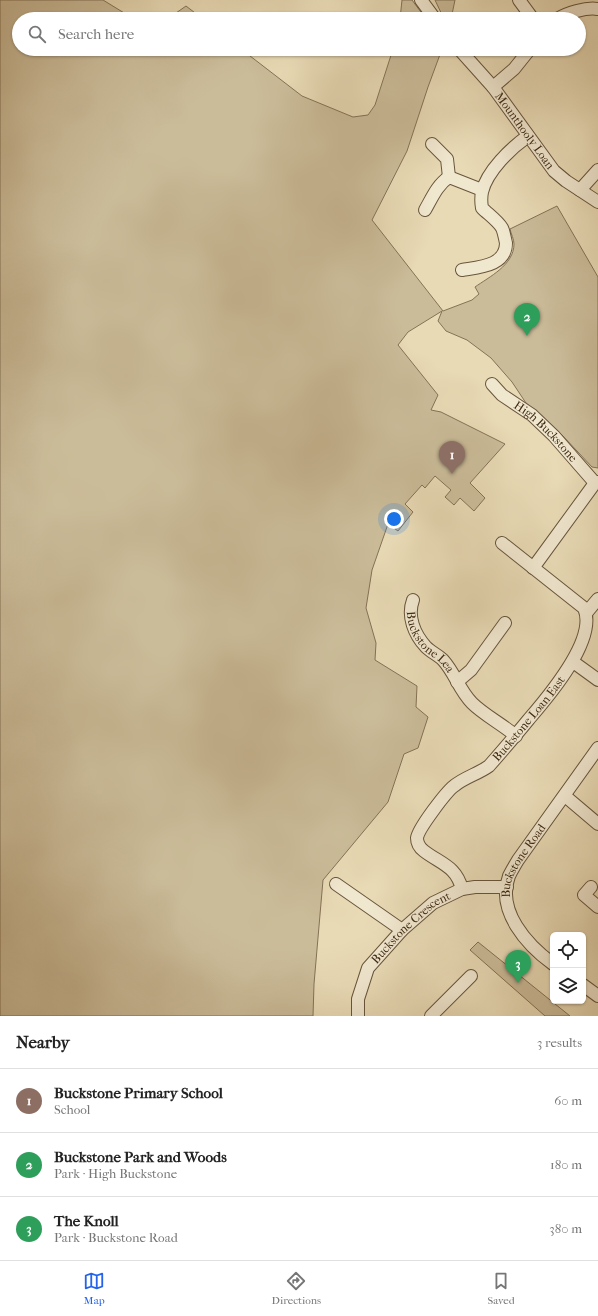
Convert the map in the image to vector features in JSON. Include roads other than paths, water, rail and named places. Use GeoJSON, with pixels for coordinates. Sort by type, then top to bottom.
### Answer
{"type":"FeatureCollection","features":[{"type":"Feature","properties":{"kind":"street"},"geometry":{"type":"LineString","coordinates":[[421,0],[430,12]]}},
{"type":"Feature","properties":{"kind":"street"},"geometry":{"type":"LineString","coordinates":[[519,0],[528,12]]}},
{"type":"Feature","properties":{"kind":"street"},"geometry":{"type":"LineString","coordinates":[[573,12],[596,6]]}},
{"type":"Feature","properties":{"kind":"street","name":"Mounthooly Loan"},"geometry":{"type":"LineString","coordinates":[[466,56],[493,87],[554,171],[566,181],[598,202]]}},
{"type":"Feature","properties":{"kind":"street"},"geometry":{"type":"LineString","coordinates":[[493,87],[514,69],[524,56]]}},
{"type":"Feature","properties":{"kind":"street"},"geometry":{"type":"LineString","coordinates":[[462,270],[494,263],[500,259],[506,251],[506,240],[502,228],[482,208],[482,190],[490,175],[504,156],[528,136]]}},
{"type":"Feature","properties":{"kind":"street"},"geometry":{"type":"LineString","coordinates":[[432,144],[447,159],[449,177]]}},
{"type":"Feature","properties":{"kind":"street"},"geometry":{"type":"LineString","coordinates":[[580,190],[598,170]]}},
{"type":"Feature","properties":{"kind":"street"},"geometry":{"type":"LineString","coordinates":[[449,177],[482,190]]}},
{"type":"Feature","properties":{"kind":"street"},"geometry":{"type":"LineString","coordinates":[[424,210],[436,191],[449,177]]}},
{"type":"Feature","properties":{"kind":"street","name":"High Buckstone"},"geometry":{"type":"LineString","coordinates":[[491,382],[502,395],[532,415],[554,436],[597,483]]}},
{"type":"Feature","properties":{"kind":"street"},"geometry":{"type":"LineString","coordinates":[[533,568],[597,483]]}},
{"type":"Feature","properties":{"kind":"street"},"geometry":{"type":"LineString","coordinates":[[502,543],[584,608],[587,612],[598,599]]}},
{"type":"Feature","properties":{"kind":"street","name":"Buckstone Lea"},"geometry":{"type":"LineString","coordinates":[[413,600],[410,607],[412,624],[419,638],[452,670],[457,682],[472,703],[516,736]]}},
{"type":"Feature","properties":{"kind":"street","name":"Buckstone Loan East"},"geometry":{"type":"LineString","coordinates":[[462,889],[457,876],[451,869],[423,850],[418,844],[418,832],[454,785],[482,772],[489,766],[554,692],[576,664],[586,643],[589,630],[590,619],[587,612]]}},
{"type":"Feature","properties":{"kind":"street","name":"Buckstone Lea"},"geometry":{"type":"LineString","coordinates":[[457,682],[471,670],[499,628]]}},
{"type":"Feature","properties":{"kind":"street"},"geometry":{"type":"LineString","coordinates":[[576,664],[598,680]]}},
{"type":"Feature","properties":{"kind":"street","name":"Buckstone Road"},"geometry":{"type":"LineString","coordinates":[[550,961],[529,943],[516,925],[506,897],[509,877],[518,860],[598,748]]}},
{"type":"Feature","properties":{"kind":"street"},"geometry":{"type":"LineString","coordinates":[[565,796],[598,824]]}},
{"type":"Feature","properties":{"kind":"street"},"geometry":{"type":"LineString","coordinates":[[336,884],[402,930]]}},
{"type":"Feature","properties":{"kind":"street","name":"Buckstone Crescent"},"geometry":{"type":"LineString","coordinates":[[358,1016],[358,999],[368,968],[402,930],[433,903],[462,889],[475,887],[507,887]]}},
{"type":"Feature","properties":{"kind":"street"},"geometry":{"type":"LineString","coordinates":[[591,887],[584,895],[598,907]]}},
{"type":"Feature","properties":{"kind":"street"},"geometry":{"type":"LineString","coordinates":[[431,1016],[471,976]]}},
{"type":"Feature","properties":{"kind":"street"},"geometry":{"type":"LineString","coordinates":[[586,988],[598,996]]}},
{"type":"Feature","properties":{"kind":"place","name":"Buckstone Park and Woods"},"geometry":{"type":"Point","coordinates":[527,336]}},
{"type":"Feature","properties":{"kind":"place","name":"Buckstone Primary School"},"geometry":{"type":"Point","coordinates":[452,474]}},
{"type":"Feature","properties":{"kind":"place","name":"The Knoll"},"geometry":{"type":"Point","coordinates":[518,983]}}]}
